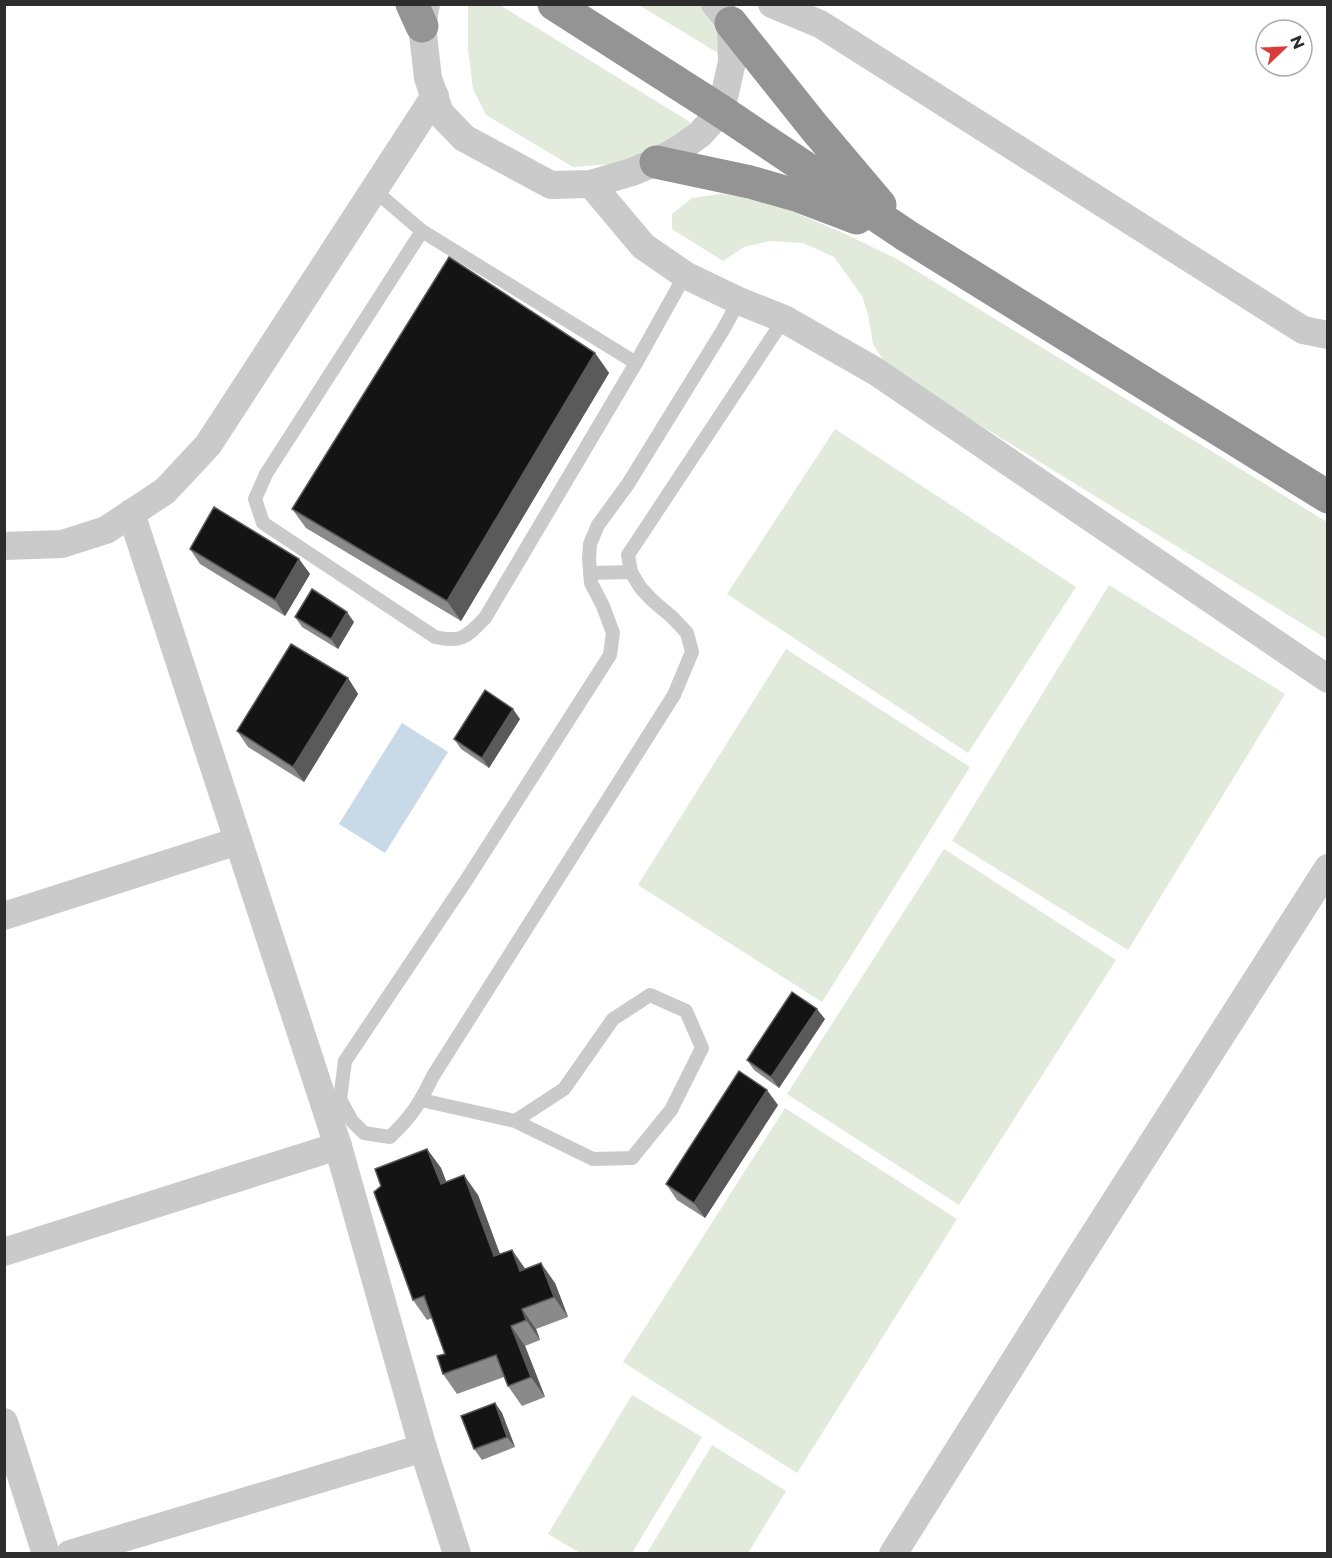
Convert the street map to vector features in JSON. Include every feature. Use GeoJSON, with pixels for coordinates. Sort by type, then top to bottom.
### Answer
{"type":"FeatureCollection","features":[{"type":"Feature","properties":{"kind":"highway"},"geometry":{"type":"LineString","coordinates":[[554,4],[721,111],[907,236],[1328,497]]}},
{"type":"Feature","properties":{"kind":"highway"},"geometry":{"type":"LineString","coordinates":[[723,14],[814,127],[907,236]]}},
{"type":"Feature","properties":{"kind":"highway"},"geometry":{"type":"LineString","coordinates":[[656,162],[750,182],[799,196],[907,236]]}},
{"type":"Feature","properties":{"kind":"street"},"geometry":{"type":"LineString","coordinates":[[772,4],[820,24],[1303,330],[1328,335]]}},
{"type":"Feature","properties":{"kind":"street"},"geometry":{"type":"LineString","coordinates":[[420,12],[428,78],[440,113],[464,138],[551,185],[591,184],[632,172],[656,162],[700,134],[721,111],[732,62],[723,14]]}},
{"type":"Feature","properties":{"kind":"street"},"geometry":{"type":"LineString","coordinates":[[4,546],[62,544],[106,530],[165,491],[208,445],[435,96]]}},
{"type":"Feature","properties":{"kind":"street"},"geometry":{"type":"LineString","coordinates":[[591,184],[643,246],[685,275],[784,319],[875,371],[1328,679]]}},
{"type":"Feature","properties":{"kind":"street"},"geometry":{"type":"LineString","coordinates":[[131,513],[338,1146],[423,1448],[457,1554]]}},
{"type":"Feature","properties":{"kind":"street"},"geometry":{"type":"LineString","coordinates":[[4,916],[238,841]]}},
{"type":"Feature","properties":{"kind":"street"},"geometry":{"type":"LineString","coordinates":[[893,1554],[1080,1255],[1328,868]]}},
{"type":"Feature","properties":{"kind":"street"},"geometry":{"type":"LineString","coordinates":[[4,1252],[338,1146]]}},
{"type":"Feature","properties":{"kind":"street"},"geometry":{"type":"LineString","coordinates":[[4,1422],[46,1554]]}},
{"type":"Feature","properties":{"kind":"street"},"geometry":{"type":"LineString","coordinates":[[70,1554],[423,1448]]}},
{"type":"Feature","properties":{"kind":"lane"},"geometry":{"type":"LineString","coordinates":[[374,190],[422,231],[636,363]]}},
{"type":"Feature","properties":{"kind":"lane"},"geometry":{"type":"LineString","coordinates":[[422,231],[266,474],[255,499],[263,524],[435,637],[448,640],[467,636],[485,618],[636,363],[685,275]]}},
{"type":"Feature","properties":{"kind":"lane"},"geometry":{"type":"LineString","coordinates":[[740,301],[628,484],[598,525],[590,544],[591,582],[613,633],[610,655],[467,879],[345,1061],[340,1099],[352,1121],[364,1133],[390,1137],[407,1120],[674,695],[692,652],[687,633],[646,594],[631,572],[628,555],[784,319]]}},
{"type":"Feature","properties":{"kind":"lane"},"geometry":{"type":"LineString","coordinates":[[590,573],[631,572]]}},
{"type":"Feature","properties":{"kind":"lane"},"geometry":{"type":"LineString","coordinates":[[421,1100],[515,1121],[593,1159],[632,1158],[671,1110],[702,1048],[686,1011],[650,995],[613,1019],[564,1089],[515,1121]]}},
{"type":"Feature","properties":{"kind":"green space"},"geometry":{"type":"Polygon","coordinates":[[[468,5],[500,5],[690,122],[682,138],[615,164],[573,167],[486,115],[473,89],[468,49],[468,5]]]}},
{"type":"Feature","properties":{"kind":"green space"},"geometry":{"type":"Polygon","coordinates":[[[639,5],[700,5],[712,15],[718,27],[721,55],[639,5]]]}},
{"type":"Feature","properties":{"kind":"green space"},"geometry":{"type":"Polygon","coordinates":[[[720,194],[763,199],[897,259],[1327,522],[1327,639],[889,369],[873,344],[868,314],[862,296],[834,257],[803,243],[770,241],[744,247],[723,261],[672,229],[672,214],[692,198],[720,194]]]}},
{"type":"Feature","properties":{"kind":"green space"},"geometry":{"type":"Polygon","coordinates":[[[835,429],[1076,587],[968,753],[727,594],[835,429]]]}},
{"type":"Feature","properties":{"kind":"green space"},"geometry":{"type":"Polygon","coordinates":[[[1109,585],[1285,694],[1128,950],[952,841],[1109,585]]]}},
{"type":"Feature","properties":{"kind":"green space"},"geometry":{"type":"Polygon","coordinates":[[[786,649],[970,767],[822,1002],[638,885],[786,649]]]}},
{"type":"Feature","properties":{"kind":"green space"},"geometry":{"type":"Polygon","coordinates":[[[944,849],[1116,960],[959,1205],[787,1094],[944,849]]]}},
{"type":"Feature","properties":{"kind":"green space"},"geometry":{"type":"Polygon","coordinates":[[[785,1108],[957,1219],[797,1473],[623,1362],[785,1108]]]}},
{"type":"Feature","properties":{"kind":"green space"},"geometry":{"type":"Polygon","coordinates":[[[632,1395],[702,1437],[632,1553],[580,1553],[548,1534],[632,1395]]]}},
{"type":"Feature","properties":{"kind":"green space"},"geometry":{"type":"Polygon","coordinates":[[[712,1445],[786,1491],[748,1553],[647,1553],[712,1445]]]}},
{"type":"Feature","properties":{"kind":"water"},"geometry":{"type":"Polygon","coordinates":[[[402,723],[448,752],[385,853],[339,824],[402,723]]]}},
{"type":"Feature","properties":{"kind":"building"},"geometry":{"type":"Polygon","coordinates":[[[449,257],[595,353],[447,601],[292,509],[449,257]]]}},
{"type":"Feature","properties":{"kind":"building"},"geometry":{"type":"Polygon","coordinates":[[[214,507],[299,559],[275,600],[190,549],[214,507]]]}},
{"type":"Feature","properties":{"kind":"building"},"geometry":{"type":"Polygon","coordinates":[[[312,589],[347,612],[331,639],[295,617],[312,589]]]}},
{"type":"Feature","properties":{"kind":"building"},"geometry":{"type":"Polygon","coordinates":[[[291,644],[348,678],[293,767],[237,731],[291,644]]]}},
{"type":"Feature","properties":{"kind":"building"},"geometry":{"type":"Polygon","coordinates":[[[485,690],[513,709],[482,758],[454,739],[485,690]]]}},
{"type":"Feature","properties":{"kind":"building"},"geometry":{"type":"Polygon","coordinates":[[[792,992],[817,1009],[771,1077],[747,1060],[792,992]]]}},
{"type":"Feature","properties":{"kind":"building"},"geometry":{"type":"Polygon","coordinates":[[[739,1071],[767,1090],[694,1203],[666,1184],[739,1071]]]}},
{"type":"Feature","properties":{"kind":"building"},"geometry":{"type":"Polygon","coordinates":[[[427,1149],[441,1184],[464,1175],[494,1256],[512,1250],[520,1271],[541,1263],[554,1297],[522,1309],[526,1320],[511,1326],[531,1377],[508,1386],[496,1355],[443,1374],[437,1356],[445,1354],[424,1296],[413,1300],[374,1192],[381,1186],[375,1169],[427,1149]]]}},
{"type":"Feature","properties":{"kind":"building"},"geometry":{"type":"Polygon","coordinates":[[[495,1403],[507,1437],[474,1449],[461,1416],[495,1403]]]}}]}
